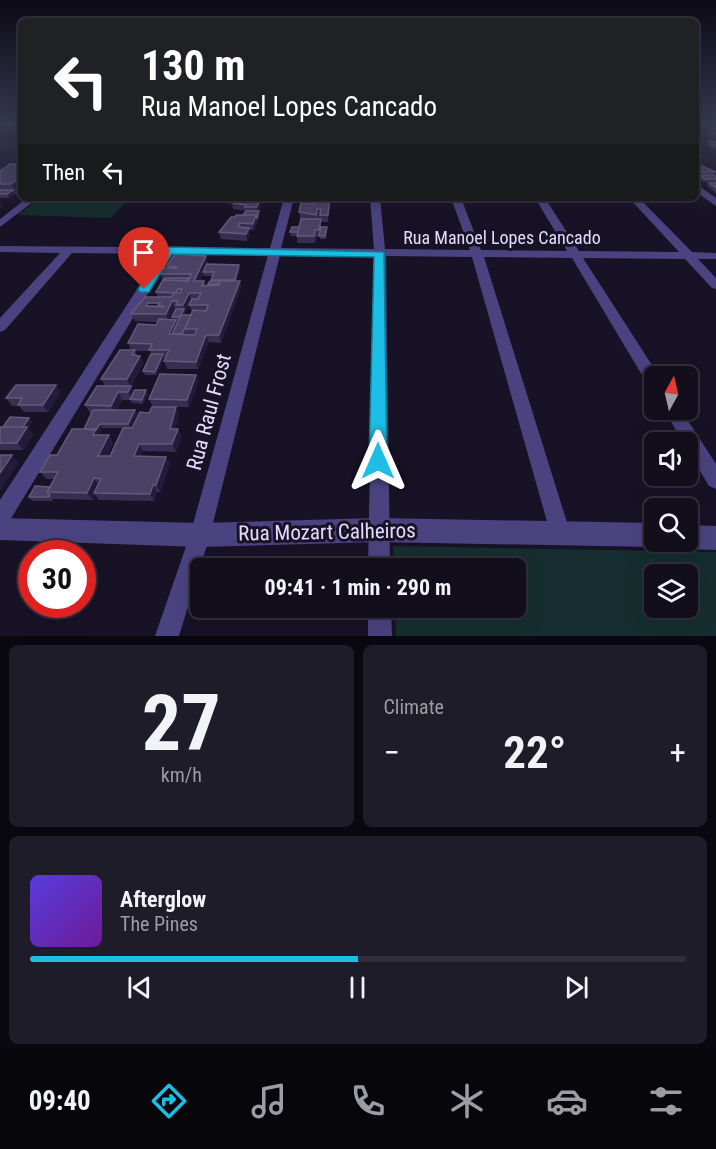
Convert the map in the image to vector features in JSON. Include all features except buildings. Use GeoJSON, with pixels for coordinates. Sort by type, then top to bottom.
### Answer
{"type":"FeatureCollection","features":[{"type":"Feature","properties":{"kind":"street"},"geometry":{"type":"LineString","coordinates":[[699,189],[716,203]]}},
{"type":"Feature","properties":{"kind":"street"},"geometry":{"type":"LineString","coordinates":[[0,224],[29,201]]}},
{"type":"Feature","properties":{"kind":"street","name":"Rua Raul Frost"},"geometry":{"type":"LineString","coordinates":[[167,636],[200,535],[288,201]]}},
{"type":"Feature","properties":{"kind":"street"},"geometry":{"type":"LineString","coordinates":[[375,201],[380,254],[379,558]]}},
{"type":"Feature","properties":{"kind":"street"},"geometry":{"type":"LineString","coordinates":[[457,201],[477,254],[560,532]]}},
{"type":"Feature","properties":{"kind":"street"},"geometry":{"type":"LineString","coordinates":[[542,201],[645,366]]}},
{"type":"Feature","properties":{"kind":"street"},"geometry":{"type":"LineString","coordinates":[[637,201],[716,285]]}},
{"type":"Feature","properties":{"kind":"street","name":"Rua Manoel Lopes Cancado"},"geometry":{"type":"LineString","coordinates":[[0,249],[716,256]]}},
{"type":"Feature","properties":{"kind":"street"},"geometry":{"type":"LineString","coordinates":[[0,327],[70,249]]}},
{"type":"Feature","properties":{"kind":"street"},"geometry":{"type":"LineString","coordinates":[[0,519],[168,251]]}},
{"type":"Feature","properties":{"kind":"street"},"geometry":{"type":"LineString","coordinates":[[678,420],[716,480]]}},
{"type":"Feature","properties":{"kind":"street","name":"Rua Mozart Calheiros"},"geometry":{"type":"LineString","coordinates":[[0,529],[200,535],[378,530],[560,532],[644,536]]}},
{"type":"Feature","properties":{"kind":"street"},"geometry":{"type":"LineString","coordinates":[[698,537],[716,538]]}},
{"type":"Feature","properties":{"kind":"street"},"geometry":{"type":"LineString","coordinates":[[380,618],[380,636]]}},
{"type":"Feature","properties":{"kind":"green space"},"geometry":{"type":"Polygon","coordinates":[[[36,201],[126,201],[111,218],[18,215],[36,201]]]}},
{"type":"Feature","properties":{"kind":"green space"},"geometry":{"type":"Polygon","coordinates":[[[393,546],[716,552],[716,636],[396,636],[395,618],[526,618],[526,558],[394,558],[393,546]]]}},
{"type":"Feature","properties":{"kind":"route"},"geometry":{"type":"LineString","coordinates":[[144,289],[168,251],[380,254],[378,461]]}}]}
